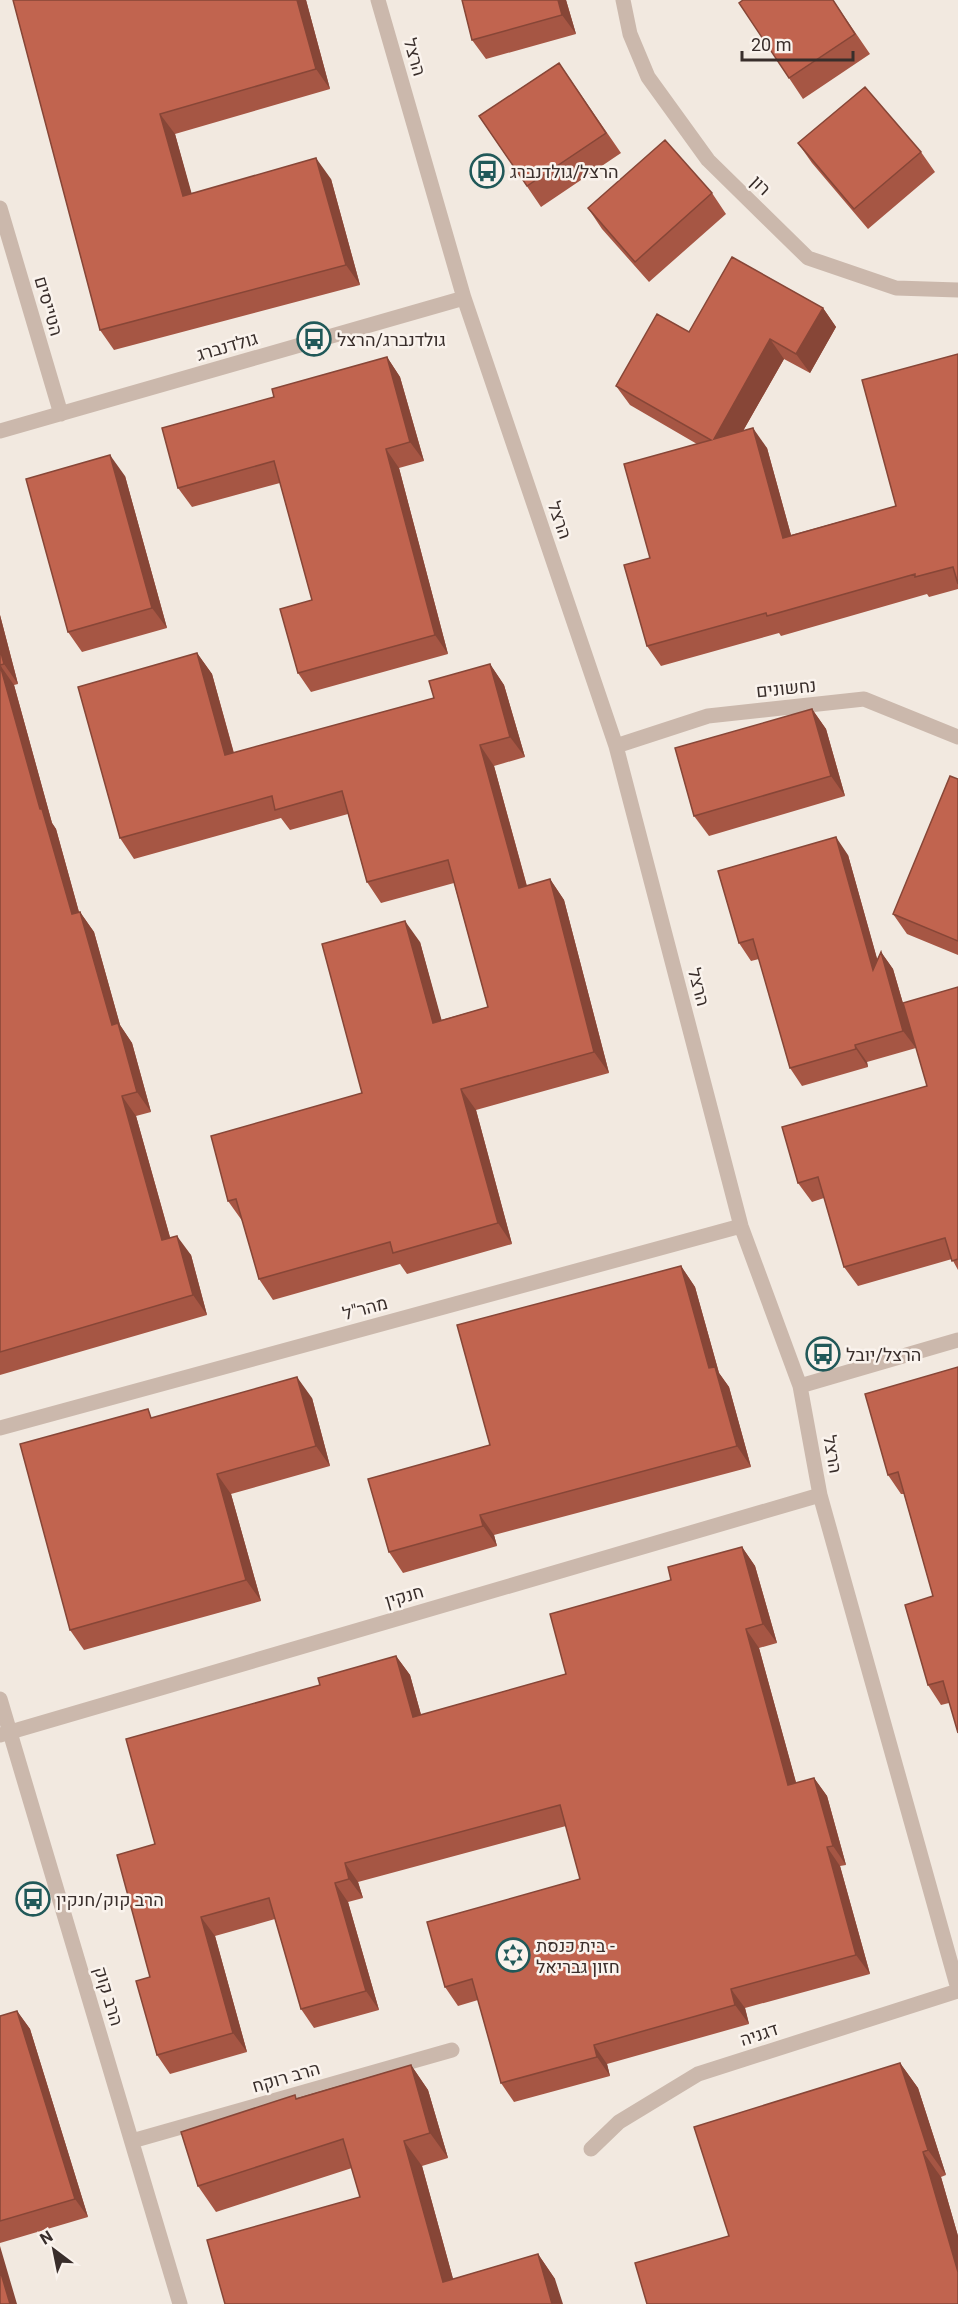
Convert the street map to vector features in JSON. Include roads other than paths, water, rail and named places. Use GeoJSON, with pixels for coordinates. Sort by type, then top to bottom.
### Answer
{"type":"FeatureCollection","features":[{"type":"Feature","properties":{"kind":"street","name":"הרצל"},"geometry":{"type":"LineString","coordinates":[[378,0],[464,298],[616,746],[741,1226],[800,1386],[820,1495],[958,1990]]}},
{"type":"Feature","properties":{"kind":"street","name":"רון"},"geometry":{"type":"LineString","coordinates":[[623,0],[630,34],[648,76],[681,123],[708,160],[808,258],[896,288],[958,290]]}},
{"type":"Feature","properties":{"kind":"street","name":"הטייסים"},"geometry":{"type":"LineString","coordinates":[[0,208],[61,414]]}},
{"type":"Feature","properties":{"kind":"street","name":"גולדנברג"},"geometry":{"type":"LineString","coordinates":[[0,430],[464,298]]}},
{"type":"Feature","properties":{"kind":"street","name":"נחשונים"},"geometry":{"type":"LineString","coordinates":[[616,746],[708,717],[864,699],[958,737]]}},
{"type":"Feature","properties":{"kind":"street","name":"מהר\"ל"},"geometry":{"type":"LineString","coordinates":[[0,1428],[741,1226]]}},
{"type":"Feature","properties":{"kind":"street"},"geometry":{"type":"LineString","coordinates":[[800,1386],[958,1340]]}},
{"type":"Feature","properties":{"kind":"street","name":"חנקין"},"geometry":{"type":"LineString","coordinates":[[5,1734],[820,1495]]}},
{"type":"Feature","properties":{"kind":"street","name":"הרב קוק"},"geometry":{"type":"LineString","coordinates":[[0,1699],[5,1734],[132,2141],[180,2304]]}},
{"type":"Feature","properties":{"kind":"street","name":"דגניה"},"geometry":{"type":"LineString","coordinates":[[591,2149],[619,2122],[698,2074],[958,1990]]}},
{"type":"Feature","properties":{"kind":"street","name":"הרב רוקח"},"geometry":{"type":"LineString","coordinates":[[132,2141],[452,2050]]}},
{"type":"Feature","properties":{"kind":"place","name":"הרצל/גולדנברג"},"geometry":{"type":"Point","coordinates":[487,171]}},
{"type":"Feature","properties":{"kind":"place","name":"גולדנברג/הרצל"},"geometry":{"type":"Point","coordinates":[314,339]}},
{"type":"Feature","properties":{"kind":"place","name":"הרצל/יובל"},"geometry":{"type":"Point","coordinates":[823,1354]}},
{"type":"Feature","properties":{"kind":"place","name":"הרב קוק/חנקין"},"geometry":{"type":"Point","coordinates":[33,1899]}},
{"type":"Feature","properties":{"kind":"place","name":"בית כנסת - חזון גבריאל"},"geometry":{"type":"Point","coordinates":[513,1955]}}]}
